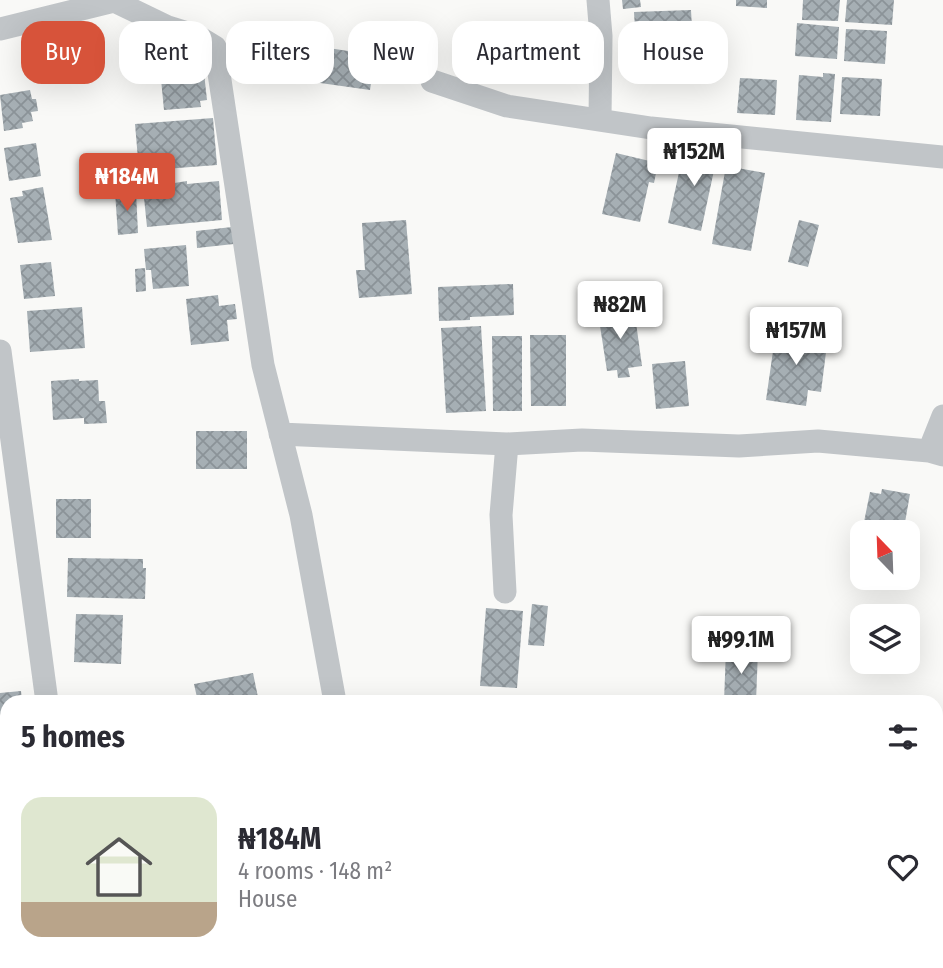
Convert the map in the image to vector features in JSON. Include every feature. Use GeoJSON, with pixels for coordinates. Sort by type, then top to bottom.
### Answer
{"type":"FeatureCollection","features":[{"type":"Feature","properties":{"kind":"street"},"geometry":{"type":"LineString","coordinates":[[598,0],[601,36],[600,118]]}},
{"type":"Feature","properties":{"kind":"street"},"geometry":{"type":"LineString","coordinates":[[0,29],[117,1],[168,27],[197,36],[215,47],[263,365],[301,515],[334,695]]}},
{"type":"Feature","properties":{"kind":"street"},"geometry":{"type":"LineString","coordinates":[[438,83],[507,106],[600,118],[651,128],[943,157]]}},
{"type":"Feature","properties":{"kind":"street"},"geometry":{"type":"LineString","coordinates":[[0,351],[46,695]]}},
{"type":"Feature","properties":{"kind":"street"},"geometry":{"type":"LineString","coordinates":[[280,434],[507,444],[582,440],[739,446],[818,441],[936,453],[943,416]]}},
{"type":"Feature","properties":{"kind":"street"},"geometry":{"type":"LineString","coordinates":[[505,592],[501,515],[507,444]]}},
{"type":"Feature","properties":{"kind":"building"},"geometry":{"type":"Polygon","coordinates":[[[622,0],[640,0],[641,7],[623,9],[622,0]]]}},
{"type":"Feature","properties":{"kind":"building"},"geometry":{"type":"Polygon","coordinates":[[[736,0],[767,0],[767,8],[736,6],[736,0]]]}},
{"type":"Feature","properties":{"kind":"building"},"geometry":{"type":"Polygon","coordinates":[[[803,0],[840,0],[838,21],[802,20],[803,0]]]}},
{"type":"Feature","properties":{"kind":"building"},"geometry":{"type":"Polygon","coordinates":[[[847,0],[894,0],[892,25],[845,22],[847,0]]]}},
{"type":"Feature","properties":{"kind":"building"},"geometry":{"type":"Polygon","coordinates":[[[691,10],[692,21],[634,21],[634,12],[691,10]]]}},
{"type":"Feature","properties":{"kind":"building"},"geometry":{"type":"Polygon","coordinates":[[[797,23],[839,27],[837,59],[795,56],[797,23]]]}},
{"type":"Feature","properties":{"kind":"building"},"geometry":{"type":"Polygon","coordinates":[[[846,29],[887,31],[885,64],[844,61],[846,29]]]}},
{"type":"Feature","properties":{"kind":"building"},"geometry":{"type":"Polygon","coordinates":[[[334,49],[348,51],[348,84],[371,84],[370,90],[327,84],[334,84],[334,49]]]}},
{"type":"Feature","properties":{"kind":"building"},"geometry":{"type":"Polygon","coordinates":[[[823,73],[835,74],[831,122],[796,120],[799,75],[823,77],[823,73]]]}},
{"type":"Feature","properties":{"kind":"building"},"geometry":{"type":"Polygon","coordinates":[[[842,77],[882,79],[880,116],[840,114],[842,77]]]}},
{"type":"Feature","properties":{"kind":"building"},"geometry":{"type":"Polygon","coordinates":[[[740,78],[777,80],[775,115],[737,113],[740,78]]]}},
{"type":"Feature","properties":{"kind":"building"},"geometry":{"type":"Polygon","coordinates":[[[161,84],[205,84],[207,100],[200,101],[201,107],[164,110],[161,84]]]}},
{"type":"Feature","properties":{"kind":"building"},"geometry":{"type":"Polygon","coordinates":[[[30,90],[32,99],[36,99],[38,111],[31,112],[33,121],[22,123],[23,128],[4,131],[0,95],[30,90]]]}},
{"type":"Feature","properties":{"kind":"building"},"geometry":{"type":"Polygon","coordinates":[[[213,118],[217,165],[139,171],[135,124],[213,118]]]}},
{"type":"Feature","properties":{"kind":"building"},"geometry":{"type":"Polygon","coordinates":[[[36,143],[41,176],[9,181],[4,148],[36,143]]]}},
{"type":"Feature","properties":{"kind":"building"},"geometry":{"type":"Polygon","coordinates":[[[701,144],[719,147],[701,231],[668,223],[683,154],[698,157],[701,144]]]}},
{"type":"Feature","properties":{"kind":"building"},"geometry":{"type":"Polygon","coordinates":[[[616,153],[658,163],[654,183],[649,182],[640,222],[602,214],[616,153]]]}},
{"type":"Feature","properties":{"kind":"building"},"geometry":{"type":"Polygon","coordinates":[[[726,166],[765,173],[751,251],[712,244],[726,166]]]}},
{"type":"Feature","properties":{"kind":"building"},"geometry":{"type":"Polygon","coordinates":[[[187,181],[187,184],[219,181],[222,220],[147,227],[143,188],[187,181]]]}},
{"type":"Feature","properties":{"kind":"building"},"geometry":{"type":"Polygon","coordinates":[[[43,187],[52,240],[18,243],[10,198],[23,196],[22,191],[43,187]]]}},
{"type":"Feature","properties":{"kind":"building"},"geometry":{"type":"Polygon","coordinates":[[[136,191],[138,233],[118,235],[115,192],[136,191]]]}},
{"type":"Feature","properties":{"kind":"building"},"geometry":{"type":"Polygon","coordinates":[[[406,220],[412,294],[359,298],[356,270],[365,270],[362,223],[406,220]]]}},
{"type":"Feature","properties":{"kind":"building"},"geometry":{"type":"Polygon","coordinates":[[[799,220],[819,225],[808,267],[788,262],[799,220]]]}},
{"type":"Feature","properties":{"kind":"building"},"geometry":{"type":"Polygon","coordinates":[[[232,227],[234,244],[197,248],[196,231],[232,227]]]}},
{"type":"Feature","properties":{"kind":"building"},"geometry":{"type":"Polygon","coordinates":[[[186,245],[189,286],[153,289],[151,270],[146,270],[144,249],[186,245]]]}},
{"type":"Feature","properties":{"kind":"building"},"geometry":{"type":"Polygon","coordinates":[[[51,262],[55,296],[24,299],[20,265],[51,262]]]}},
{"type":"Feature","properties":{"kind":"building"},"geometry":{"type":"Polygon","coordinates":[[[145,268],[146,291],[136,292],[135,269],[145,268]]]}},
{"type":"Feature","properties":{"kind":"building"},"geometry":{"type":"Polygon","coordinates":[[[513,284],[514,315],[439,321],[438,287],[513,284]]]}},
{"type":"Feature","properties":{"kind":"building"},"geometry":{"type":"Polygon","coordinates":[[[218,295],[219,306],[235,304],[237,319],[227,320],[229,341],[191,345],[186,299],[218,295]]]}},
{"type":"Feature","properties":{"kind":"building"},"geometry":{"type":"Polygon","coordinates":[[[82,307],[85,348],[30,352],[27,311],[82,307]]]}},
{"type":"Feature","properties":{"kind":"building"},"geometry":{"type":"Polygon","coordinates":[[[634,308],[642,366],[628,368],[630,377],[618,378],[617,370],[607,371],[598,313],[634,308]]]}},
{"type":"Feature","properties":{"kind":"building"},"geometry":{"type":"Polygon","coordinates":[[[481,326],[486,411],[446,413],[441,328],[481,326]]]}},
{"type":"Feature","properties":{"kind":"building"},"geometry":{"type":"Polygon","coordinates":[[[776,330],[828,336],[821,392],[808,390],[806,406],[766,400],[776,330]]]}},
{"type":"Feature","properties":{"kind":"building"},"geometry":{"type":"Polygon","coordinates":[[[530,335],[566,335],[566,406],[531,406],[530,335]]]}},
{"type":"Feature","properties":{"kind":"building"},"geometry":{"type":"Polygon","coordinates":[[[492,336],[522,336],[522,411],[493,411],[492,336]]]}},
{"type":"Feature","properties":{"kind":"building"},"geometry":{"type":"Polygon","coordinates":[[[685,361],[689,406],[656,409],[652,364],[685,361]]]}},
{"type":"Feature","properties":{"kind":"building"},"geometry":{"type":"Polygon","coordinates":[[[98,380],[99,401],[105,401],[107,423],[84,424],[84,418],[53,420],[51,381],[98,380]]]}},
{"type":"Feature","properties":{"kind":"building"},"geometry":{"type":"Polygon","coordinates":[[[196,431],[247,431],[247,469],[196,469],[196,431]]]}},
{"type":"Feature","properties":{"kind":"building"},"geometry":{"type":"Polygon","coordinates":[[[882,489],[910,494],[905,520],[864,520],[870,492],[881,494],[882,489]]]}},
{"type":"Feature","properties":{"kind":"building"},"geometry":{"type":"Polygon","coordinates":[[[56,499],[91,499],[91,538],[56,538],[56,499]]]}},
{"type":"Feature","properties":{"kind":"building"},"geometry":{"type":"Polygon","coordinates":[[[68,558],[143,559],[143,568],[146,568],[145,599],[67,597],[68,558]]]}},
{"type":"Feature","properties":{"kind":"building"},"geometry":{"type":"Polygon","coordinates":[[[532,604],[548,606],[544,646],[528,645],[532,604]]]}},
{"type":"Feature","properties":{"kind":"building"},"geometry":{"type":"Polygon","coordinates":[[[486,608],[523,611],[517,688],[480,686],[486,608]]]}},
{"type":"Feature","properties":{"kind":"building"},"geometry":{"type":"Polygon","coordinates":[[[76,614],[123,615],[121,664],[74,662],[76,614]]]}},
{"type":"Feature","properties":{"kind":"building"},"geometry":{"type":"Polygon","coordinates":[[[726,649],[758,650],[756,695],[724,695],[726,649]]]}},
{"type":"Feature","properties":{"kind":"building"},"geometry":{"type":"Polygon","coordinates":[[[253,673],[258,695],[196,695],[194,684],[253,673]]]}},
{"type":"Feature","properties":{"kind":"building"},"geometry":{"type":"Polygon","coordinates":[[[21,691],[21,695],[0,695],[21,691]]]}}]}
